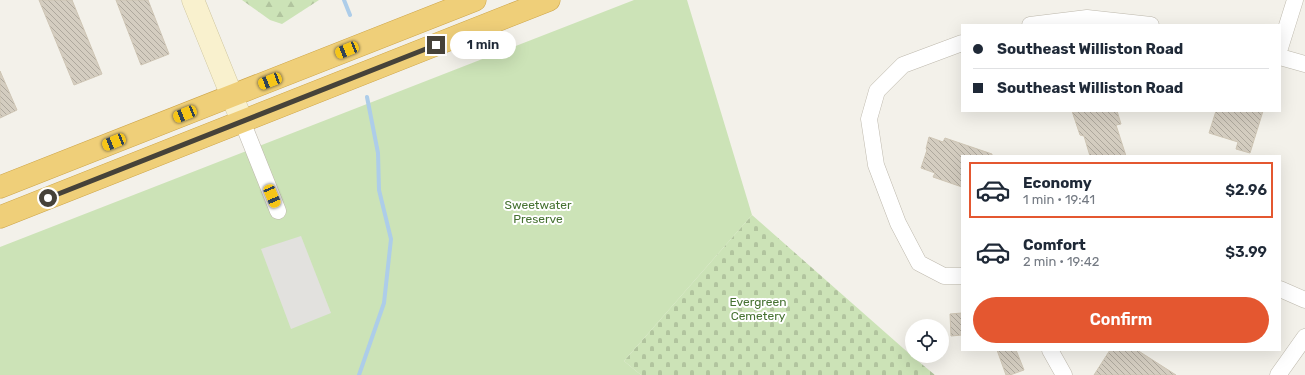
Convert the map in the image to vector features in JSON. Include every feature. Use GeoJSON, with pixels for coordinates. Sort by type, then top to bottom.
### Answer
{"type":"FeatureCollection","features":[{"type":"Feature","properties":{"kind":"highway"},"geometry":{"type":"LineString","coordinates":[[0,187],[475,0]]}},
{"type":"Feature","properties":{"kind":"highway"},"geometry":{"type":"LineString","coordinates":[[0,217],[550,0]]}},
{"type":"Feature","properties":{"kind":"main road"},"geometry":{"type":"LineString","coordinates":[[193,0],[242,121]]}},
{"type":"Feature","properties":{"kind":"street"},"geometry":{"type":"LineString","coordinates":[[1281,45],[1295,0]]}},
{"type":"Feature","properties":{"kind":"street"},"geometry":{"type":"LineString","coordinates":[[1038,24],[1087,18],[1142,24]]}},
{"type":"Feature","properties":{"kind":"street"},"geometry":{"type":"LineString","coordinates":[[961,44],[903,65],[877,90],[869,119],[876,165],[898,223],[919,263],[944,276],[961,276]]}},
{"type":"Feature","properties":{"kind":"street"},"geometry":{"type":"LineString","coordinates":[[1281,57],[1305,64]]}},
{"type":"Feature","properties":{"kind":"street"},"geometry":{"type":"LineString","coordinates":[[242,121],[278,210]]}},
{"type":"Feature","properties":{"kind":"street"},"geometry":{"type":"LineString","coordinates":[[1281,288],[1305,300]]}},
{"type":"Feature","properties":{"kind":"street"},"geometry":{"type":"LineString","coordinates":[[1278,375],[1305,337]]}},
{"type":"Feature","properties":{"kind":"street"},"geometry":{"type":"LineString","coordinates":[[1051,351],[1064,375]]}},
{"type":"Feature","properties":{"kind":"green space"},"geometry":{"type":"Polygon","coordinates":[[[242,0],[319,0],[282,24],[270,20],[242,0]]]}},
{"type":"Feature","properties":{"kind":"green space","name":"Sweetwater Preserve"},"geometry":{"type":"Polygon","coordinates":[[[634,0],[687,0],[752,215],[624,361],[641,375],[0,375],[0,247],[634,0]]]}},
{"type":"Feature","properties":{"kind":"green space","name":"Evergreen Cemetery"},"geometry":{"type":"Polygon","coordinates":[[[752,215],[905,350],[905,363],[920,363],[935,375],[641,375],[624,361],[752,215]]]}},
{"type":"Feature","properties":{"kind":"shaded area"},"geometry":{"type":"Polygon","coordinates":[[[301,236],[331,313],[291,329],[261,249],[301,236]]]}},
{"type":"Feature","properties":{"kind":"building"},"geometry":{"type":"Polygon","coordinates":[[[39,0],[72,0],[102,74],[74,85],[39,0]]]}},
{"type":"Feature","properties":{"kind":"building"},"geometry":{"type":"Polygon","coordinates":[[[116,0],[148,0],[169,54],[141,65],[116,0]]]}},
{"type":"Feature","properties":{"kind":"building"},"geometry":{"type":"Polygon","coordinates":[[[0,71],[17,110],[0,118],[0,71]]]}},
{"type":"Feature","properties":{"kind":"building"},"geometry":{"type":"Polygon","coordinates":[[[1072,112],[1117,112],[1121,124],[1116,125],[1126,155],[1090,155],[1084,136],[1080,135],[1072,112]]]}},
{"type":"Feature","properties":{"kind":"building"},"geometry":{"type":"Polygon","coordinates":[[[1216,112],[1263,112],[1250,153],[1236,149],[1238,142],[1209,133],[1216,112]]]}},
{"type":"Feature","properties":{"kind":"building"},"geometry":{"type":"Polygon","coordinates":[[[929,137],[943,142],[945,138],[992,155],[961,155],[961,187],[933,177],[935,173],[921,168],[927,150],[929,137]]]}},
{"type":"Feature","properties":{"kind":"building"},"geometry":{"type":"Polygon","coordinates":[[[961,313],[961,335],[951,336],[950,314],[961,313]]]}},
{"type":"Feature","properties":{"kind":"building"},"geometry":{"type":"Polygon","coordinates":[[[997,351],[1016,351],[1024,370],[1006,375],[997,351]]]}},
{"type":"Feature","properties":{"kind":"building"},"geometry":{"type":"Polygon","coordinates":[[[1109,351],[1139,351],[1176,375],[1094,375],[1109,351]]]}},
{"type":"Feature","properties":{"kind":"waterway"},"geometry":{"type":"LineString","coordinates":[[344,0],[350,15]]}},
{"type":"Feature","properties":{"kind":"waterway"},"geometry":{"type":"LineString","coordinates":[[359,375],[384,303],[391,239],[379,190],[378,153],[367,97]]}},
{"type":"Feature","properties":{"kind":"route"},"geometry":{"type":"LineString","coordinates":[[48,198],[436,45]]}}]}
